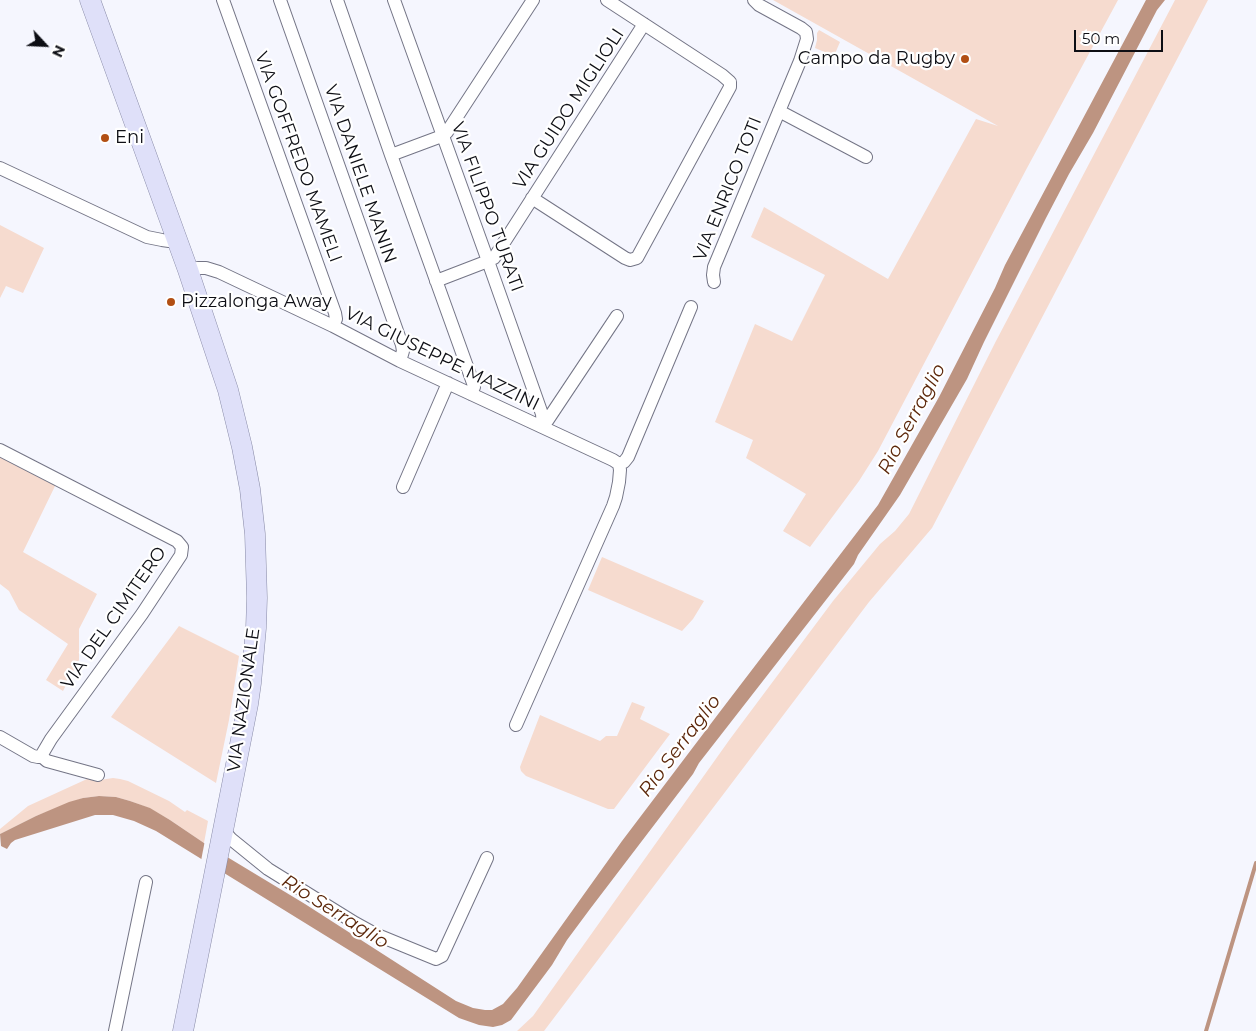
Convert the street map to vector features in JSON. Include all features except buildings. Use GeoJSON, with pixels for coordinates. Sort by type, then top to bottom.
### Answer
{"type":"FeatureCollection","features":[{"type":"Feature","properties":{"kind":"main road","name":"VIA NAZIONALE"},"geometry":{"type":"LineString","coordinates":[[90,0],[188,270],[228,390],[250,489],[257,598],[256,628],[248,704],[183,1031]]}},
{"type":"Feature","properties":{"kind":"street","name":"VIA GOFFREDO MAMELI"},"geometry":{"type":"LineString","coordinates":[[223,0],[335,313],[336,319],[333,326]]}},
{"type":"Feature","properties":{"kind":"street","name":"VIA DANIELE MANIN"},"geometry":{"type":"LineString","coordinates":[[280,0],[402,345],[403,351],[400,360]]}},
{"type":"Feature","properties":{"kind":"street"},"geometry":{"type":"LineString","coordinates":[[337,0],[473,383],[474,387],[471,394]]}},
{"type":"Feature","properties":{"kind":"street","name":"VIA FILIPPO TURATI"},"geometry":{"type":"LineString","coordinates":[[394,0],[542,414],[543,427]]}},
{"type":"Feature","properties":{"kind":"street"},"geometry":{"type":"LineString","coordinates":[[391,155],[442,136],[453,125],[533,0]]}},
{"type":"Feature","properties":{"kind":"street"},"geometry":{"type":"LineString","coordinates":[[532,198],[625,258],[634,260],[642,251],[730,87],[730,82],[722,75],[607,0]]}},
{"type":"Feature","properties":{"kind":"street","name":"VIA ENRICO TOTI"},"geometry":{"type":"LineString","coordinates":[[714,282],[714,267],[800,61],[807,39],[806,32],[801,28],[759,5],[754,0]]}},
{"type":"Feature","properties":{"kind":"street","name":"VIA GUIDO MIGLIOLI"},"geometry":{"type":"LineString","coordinates":[[488,261],[494,258],[644,24]]}},
{"type":"Feature","properties":{"kind":"street","name":"VIA ENRICO TOTI"},"geometry":{"type":"LineString","coordinates":[[779,110],[866,157]]}},
{"type":"Feature","properties":{"kind":"street"},"geometry":{"type":"LineString","coordinates":[[0,168],[147,237],[162,240],[176,238]]}},
{"type":"Feature","properties":{"kind":"street"},"geometry":{"type":"LineString","coordinates":[[436,281],[488,261]]}},
{"type":"Feature","properties":{"kind":"street","name":"VIA GIUSEPPE MAZZINI"},"geometry":{"type":"LineString","coordinates":[[188,270],[206,268],[220,272],[618,464]]}},
{"type":"Feature","properties":{"kind":"street"},"geometry":{"type":"LineString","coordinates":[[516,726],[613,506],[619,482],[620,470],[618,464],[624,462],[628,457],[691,307]]}},
{"type":"Feature","properties":{"kind":"street","name":"VIA GIUSEPPE MAZZINI"},"geometry":{"type":"LineString","coordinates":[[543,427],[617,316]]}},
{"type":"Feature","properties":{"kind":"street"},"geometry":{"type":"LineString","coordinates":[[403,486],[448,383]]}},
{"type":"Feature","properties":{"kind":"street","name":"VIA DEL CIMITERO"},"geometry":{"type":"LineString","coordinates":[[0,450],[177,540],[182,547],[181,555],[142,614],[51,739],[41,756]]}},
{"type":"Feature","properties":{"kind":"street"},"geometry":{"type":"LineString","coordinates":[[0,737],[33,756],[41,756],[47,761],[98,775]]}},
{"type":"Feature","properties":{"kind":"street"},"geometry":{"type":"LineString","coordinates":[[222,835],[230,839],[268,869],[355,923],[375,934],[436,959],[442,956],[487,858]]}},
{"type":"Feature","properties":{"kind":"street"},"geometry":{"type":"LineString","coordinates":[[115,1031],[146,882]]}},
{"type":"Feature","properties":{"kind":"shaded area"},"geometry":{"type":"Polygon","coordinates":[[[773,0],[1118,0],[878,451],[859,481],[810,547],[783,531],[806,494],[746,458],[753,440],[715,422],[755,324],[792,341],[825,275],[751,237],[764,207],[888,279],[976,119],[998,126],[773,0]]]}},
{"type":"Feature","properties":{"kind":"shaded area"},"geometry":{"type":"Polygon","coordinates":[[[1146,0],[1165,0],[1157,10],[1046,218],[967,379],[900,495],[858,555],[854,564],[699,763],[693,774],[567,940],[552,965],[511,1020],[493,1027],[479,1025],[459,1018],[156,831],[134,821],[113,815],[95,815],[15,840],[7,849],[1,846],[0,834],[69,802],[99,796],[116,797],[130,801],[150,808],[170,820],[456,1001],[473,1008],[485,1010],[492,1010],[503,1004],[517,988],[622,841],[878,505],[939,397],[1005,265],[1146,0]]]}},
{"type":"Feature","properties":{"kind":"shaded area"},"geometry":{"type":"Polygon","coordinates":[[[1175,0],[1208,0],[932,528],[869,602],[544,1031],[517,1031],[533,1016],[730,739],[833,601],[880,544],[895,531],[909,514],[996,341],[1175,0]]]}},
{"type":"Feature","properties":{"kind":"shaded area"},"geometry":{"type":"Polygon","coordinates":[[[819,30],[840,42],[834,56],[815,48],[819,30]]]}},
{"type":"Feature","properties":{"kind":"shaded area"},"geometry":{"type":"Polygon","coordinates":[[[0,225],[44,248],[23,293],[6,286],[0,298],[0,225]]]}},
{"type":"Feature","properties":{"kind":"shaded area"},"geometry":{"type":"Polygon","coordinates":[[[0,455],[56,484],[23,552],[97,594],[79,629],[79,660],[63,691],[46,680],[68,644],[19,610],[9,591],[0,584],[0,455]]]}},
{"type":"Feature","properties":{"kind":"shaded area"},"geometry":{"type":"Polygon","coordinates":[[[602,557],[704,601],[693,619],[682,631],[588,590],[602,557]]]}},
{"type":"Feature","properties":{"kind":"shaded area"},"geometry":{"type":"Polygon","coordinates":[[[179,626],[239,656],[229,720],[216,783],[111,717],[179,626]]]}},
{"type":"Feature","properties":{"kind":"shaded area"},"geometry":{"type":"Polygon","coordinates":[[[632,702],[645,707],[640,719],[670,734],[614,809],[608,809],[526,776],[521,771],[520,767],[540,715],[600,741],[606,736],[617,736],[632,702]]]}},
{"type":"Feature","properties":{"kind":"shaded area"},"geometry":{"type":"Polygon","coordinates":[[[113,778],[128,781],[169,801],[185,812],[187,810],[208,821],[204,843],[149,808],[116,797],[99,796],[83,798],[36,816],[0,834],[0,829],[28,806],[87,779],[113,778]]]}},
{"type":"Feature","properties":{"kind":"pier"},"geometry":{"type":"Polygon","coordinates":[[[205,840],[228,854],[223,875],[201,861],[205,840]]]}},
{"type":"Feature","properties":{"kind":"waterway"},"geometry":{"type":"LineString","coordinates":[[1206,1031],[1256,863]]}},
{"type":"Feature","properties":{"kind":"place","name":"Campo da Rugby"},"geometry":{"type":"Point","coordinates":[965,59]}},
{"type":"Feature","properties":{"kind":"place","name":"Eni"},"geometry":{"type":"Point","coordinates":[105,138]}},
{"type":"Feature","properties":{"kind":"place","name":"Pizzalonga Away"},"geometry":{"type":"Point","coordinates":[171,302]}},
{"type":"Feature","properties":{"kind":"water label","name":"Rio Serraglio"},"geometry":{"type":"Point","coordinates":[912,419]}},
{"type":"Feature","properties":{"kind":"water label","name":"Rio Serraglio"},"geometry":{"type":"Point","coordinates":[680,746]}},
{"type":"Feature","properties":{"kind":"water label","name":"Rio Serraglio"},"geometry":{"type":"Point","coordinates":[335,912]}}]}
